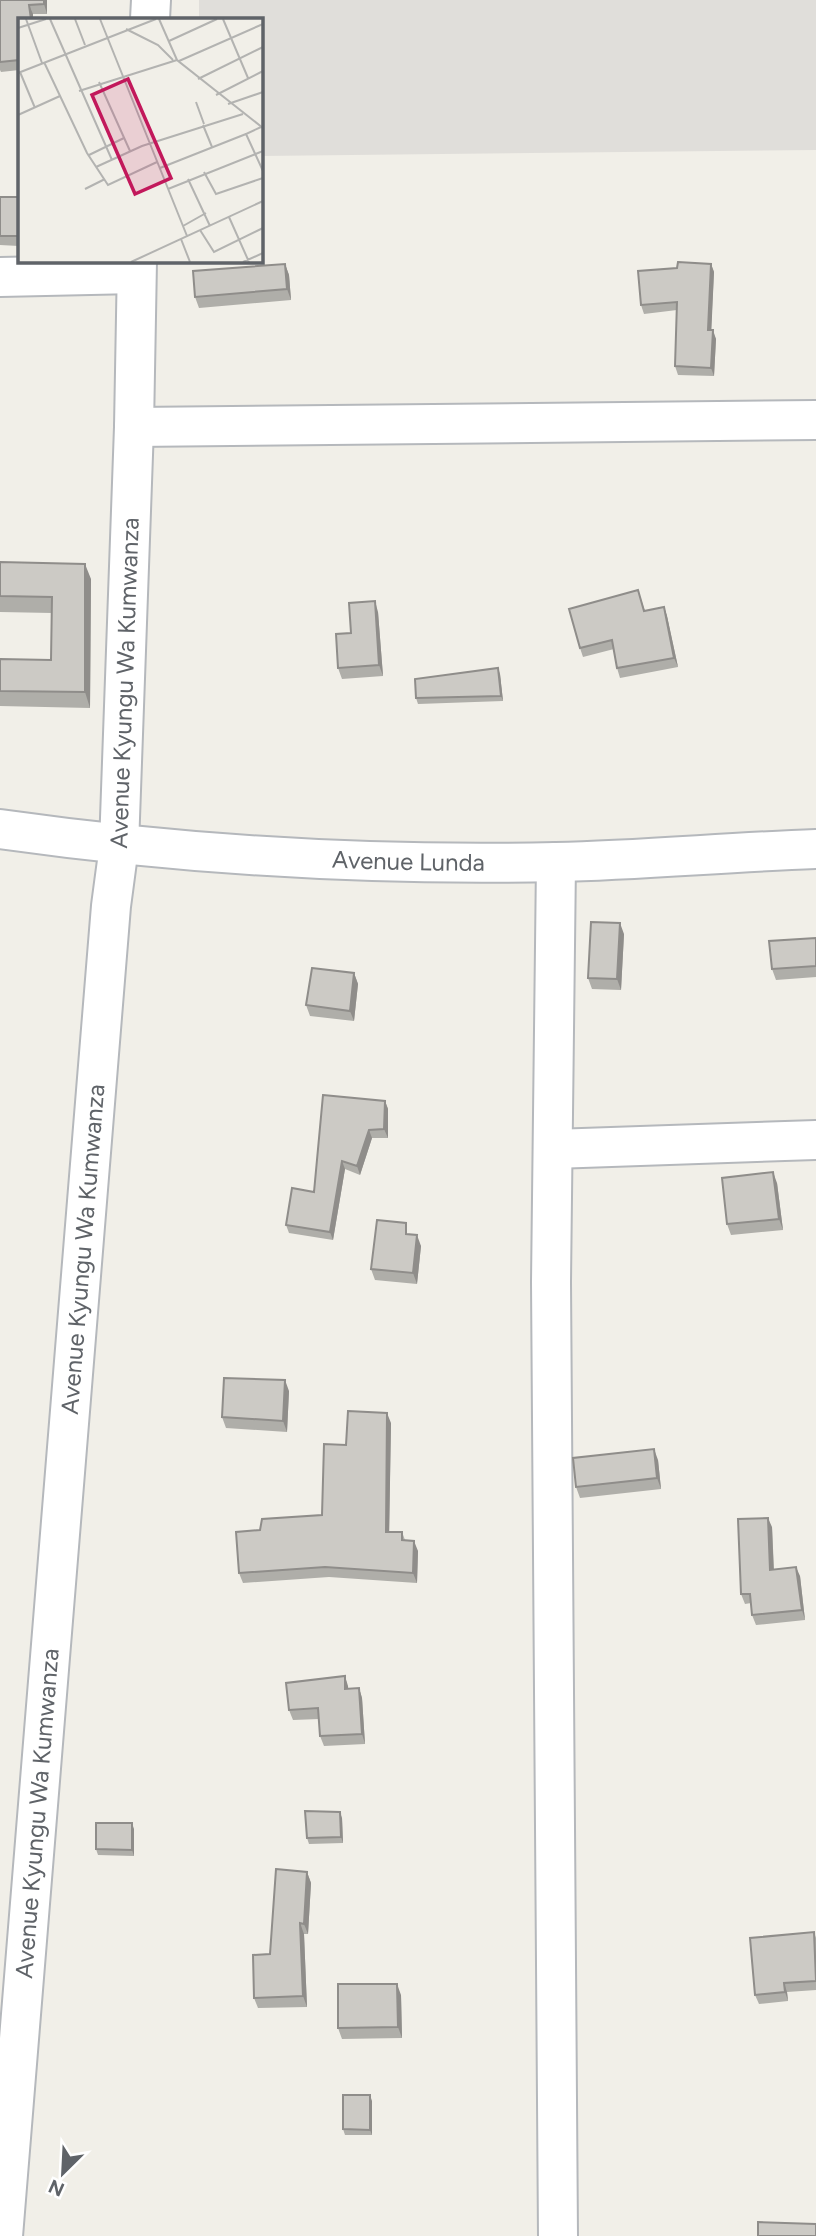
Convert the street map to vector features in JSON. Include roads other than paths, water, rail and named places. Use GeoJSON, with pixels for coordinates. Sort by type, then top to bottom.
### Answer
{"type":"FeatureCollection","features":[{"type":"Feature","properties":{"kind":"street"},"geometry":{"type":"LineString","coordinates":[[150,18],[151,0]]}},
{"type":"Feature","properties":{"kind":"street"},"geometry":{"type":"LineString","coordinates":[[0,277],[136,267]]}},
{"type":"Feature","properties":{"kind":"street","name":"Avenue Kyungu Wa Kumwanza"},"geometry":{"type":"LineString","coordinates":[[3,2236],[111,906],[119,846],[134,427],[136,267]]}},
{"type":"Feature","properties":{"kind":"street"},"geometry":{"type":"LineString","coordinates":[[134,427],[816,420]]}},
{"type":"Feature","properties":{"kind":"street","name":"Avenue Lunda"},"geometry":{"type":"LineString","coordinates":[[0,829],[119,846],[288,859],[556,862],[816,849]]}},
{"type":"Feature","properties":{"kind":"street"},"geometry":{"type":"LineString","coordinates":[[556,862],[551,1282],[558,2236]]}},
{"type":"Feature","properties":{"kind":"street"},"geometry":{"type":"LineString","coordinates":[[553,1149],[816,1140]]}}]}
